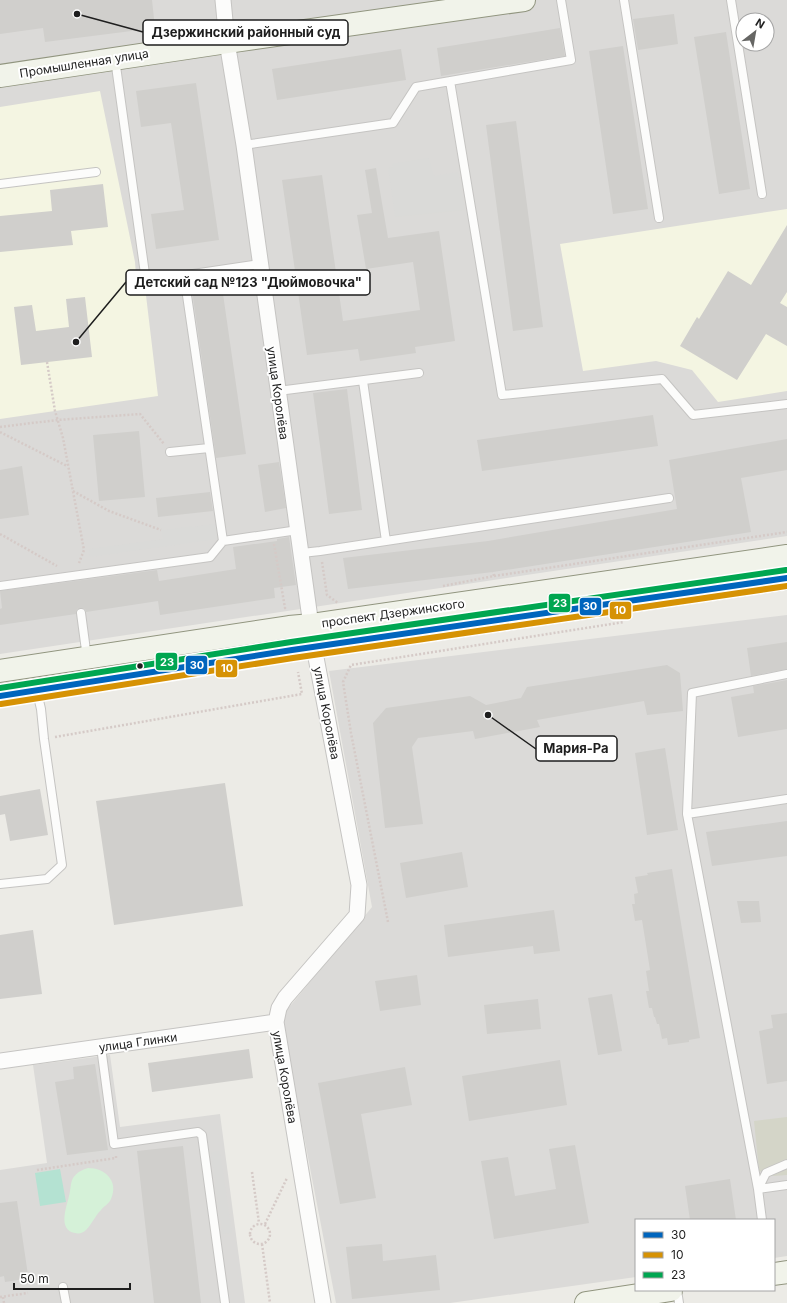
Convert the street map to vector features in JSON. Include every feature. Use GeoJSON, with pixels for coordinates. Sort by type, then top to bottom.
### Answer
{"type":"FeatureCollection","features":[{"type":"Feature","properties":{"kind":"main road","name":"Промышленная улица"},"geometry":{"type":"LineString","coordinates":[[0,76],[492,2],[524,0]]}},
{"type":"Feature","properties":{"kind":"main road","name":"проспект Дзержинского"},"geometry":{"type":"LineString","coordinates":[[0,671],[289,627],[312,625],[787,556]]}},
{"type":"Feature","properties":{"kind":"main road","name":"проспект Дзержинского"},"geometry":{"type":"LineString","coordinates":[[0,696],[314,647],[787,578]]}},
{"type":"Feature","properties":{"kind":"main road"},"geometry":{"type":"LineString","coordinates":[[775,1274],[787,1272]]}},
{"type":"Feature","properties":{"kind":"main road"},"geometry":{"type":"LineString","coordinates":[[586,1303],[664,1291]]}},
{"type":"Feature","properties":{"kind":"street","name":"улица Королёва"},"geometry":{"type":"LineString","coordinates":[[222,0],[227,42],[244,145],[314,647],[359,885],[357,914],[284,998],[279,1008],[276,1022],[323,1303]]}},
{"type":"Feature","properties":{"kind":"street","name":"улица Глинки"},"geometry":{"type":"LineString","coordinates":[[0,1061],[276,1022]]}},
{"type":"Feature","properties":{"kind":"lane"},"geometry":{"type":"LineString","coordinates":[[244,145],[393,123],[416,87],[571,60],[561,0]]}},
{"type":"Feature","properties":{"kind":"lane"},"geometry":{"type":"LineString","coordinates":[[624,0],[659,218]]}},
{"type":"Feature","properties":{"kind":"lane"},"geometry":{"type":"LineString","coordinates":[[731,0],[762,194]]}},
{"type":"Feature","properties":{"kind":"lane"},"geometry":{"type":"LineString","coordinates":[[115,58],[146,281],[260,264]]}},
{"type":"Feature","properties":{"kind":"lane"},"geometry":{"type":"LineString","coordinates":[[450,81],[502,395],[662,379],[693,415],[787,404]]}},
{"type":"Feature","properties":{"kind":"lane"},"geometry":{"type":"LineString","coordinates":[[0,184],[96,172]]}},
{"type":"Feature","properties":{"kind":"lane"},"geometry":{"type":"LineString","coordinates":[[184,275],[223,542]]}},
{"type":"Feature","properties":{"kind":"lane"},"geometry":{"type":"LineString","coordinates":[[278,391],[419,373]]}},
{"type":"Feature","properties":{"kind":"lane"},"geometry":{"type":"LineString","coordinates":[[364,381],[386,541]]}},
{"type":"Feature","properties":{"kind":"lane"},"geometry":{"type":"LineString","coordinates":[[170,452],[209,448]]}},
{"type":"Feature","properties":{"kind":"lane"},"geometry":{"type":"LineString","coordinates":[[302,553],[668,498]]}},
{"type":"Feature","properties":{"kind":"lane"},"geometry":{"type":"LineString","coordinates":[[0,586],[75,578],[210,557],[223,542],[298,530]]}},
{"type":"Feature","properties":{"kind":"lane"},"geometry":{"type":"LineString","coordinates":[[80,613],[87,658]]}},
{"type":"Feature","properties":{"kind":"lane"},"geometry":{"type":"LineString","coordinates":[[762,1219],[758,1189],[687,814],[692,692],[787,674]]}},
{"type":"Feature","properties":{"kind":"lane"},"geometry":{"type":"LineString","coordinates":[[0,884],[47,879],[62,865],[41,709],[37,690]]}},
{"type":"Feature","properties":{"kind":"lane"},"geometry":{"type":"LineString","coordinates":[[687,814],[787,799]]}},
{"type":"Feature","properties":{"kind":"lane"},"geometry":{"type":"LineString","coordinates":[[101,1047],[111,1144],[198,1132],[201,1133],[225,1303]]}},
{"type":"Feature","properties":{"kind":"lane"},"geometry":{"type":"LineString","coordinates":[[758,1189],[766,1173],[787,1164]]}},
{"type":"Feature","properties":{"kind":"lane"},"geometry":{"type":"LineString","coordinates":[[758,1189],[787,1185]]}},
{"type":"Feature","properties":{"kind":"lane"},"geometry":{"type":"LineString","coordinates":[[63,1287],[66,1303]]}},
{"type":"Feature","properties":{"kind":"lane"},"geometry":{"type":"LineString","coordinates":[[677,1291],[679,1303]]}},
{"type":"Feature","properties":{"kind":"path"},"geometry":{"type":"LineString","coordinates":[[0,534],[75,578],[84,550],[63,438],[57,420],[47,362]]}},
{"type":"Feature","properties":{"kind":"path"},"geometry":{"type":"LineString","coordinates":[[0,427],[57,420],[140,414],[170,452]]}},
{"type":"Feature","properties":{"kind":"path"},"geometry":{"type":"LineString","coordinates":[[0,432],[68,466]]}},
{"type":"Feature","properties":{"kind":"path"},"geometry":{"type":"LineString","coordinates":[[72,491],[109,511],[161,530]]}},
{"type":"Feature","properties":{"kind":"path"},"geometry":{"type":"LineString","coordinates":[[440,586],[494,576],[787,532]]}},
{"type":"Feature","properties":{"kind":"path"},"geometry":{"type":"LineString","coordinates":[[273,534],[285,608]]}},
{"type":"Feature","properties":{"kind":"path"},"geometry":{"type":"LineString","coordinates":[[320,551],[327,595],[339,604]]}},
{"type":"Feature","properties":{"kind":"path"},"geometry":{"type":"LineString","coordinates":[[493,572],[494,576]]}},
{"type":"Feature","properties":{"kind":"path"},"geometry":{"type":"LineString","coordinates":[[388,922],[352,740],[343,682],[351,664],[631,621]]}},
{"type":"Feature","properties":{"kind":"path"},"geometry":{"type":"LineString","coordinates":[[44,739],[302,694],[298,672]]}},
{"type":"Feature","properties":{"kind":"path"},"geometry":{"type":"LineString","coordinates":[[37,1170],[116,1158],[111,1144]]}},
{"type":"Feature","properties":{"kind":"path"},"geometry":{"type":"LineString","coordinates":[[252,1172],[259,1223]]}},
{"type":"Feature","properties":{"kind":"path"},"geometry":{"type":"LineString","coordinates":[[265,1224],[287,1178]]}},
{"type":"Feature","properties":{"kind":"path"},"geometry":{"type":"LineString","coordinates":[[259,1223],[265,1224],[270,1232],[268,1240],[262,1244],[255,1243],[251,1240],[249,1235],[252,1227],[259,1223]]}},
{"type":"Feature","properties":{"kind":"path"},"geometry":{"type":"LineString","coordinates":[[262,1244],[270,1303]]}},
{"type":"Feature","properties":{"kind":"path"},"geometry":{"type":"LineString","coordinates":[[4,1303],[2,1297],[28,1293]]}},
{"type":"Feature","properties":{"kind":"shaded area"},"geometry":{"type":"Polygon","coordinates":[[[0,0],[787,0],[787,536],[0,654],[0,0]]]}},
{"type":"Feature","properties":{"kind":"shaded area"},"geometry":{"type":"Polygon","coordinates":[[[100,91],[135,262],[137,287],[145,287],[158,396],[0,419],[0,107],[100,91]]]}},
{"type":"Feature","properties":{"kind":"shaded area"},"geometry":{"type":"Polygon","coordinates":[[[429,158],[434,176],[458,172],[465,210],[395,217],[388,168],[393,167],[392,164],[429,158]]]}},
{"type":"Feature","properties":{"kind":"shaded area"},"geometry":{"type":"Polygon","coordinates":[[[787,209],[787,391],[718,402],[692,370],[656,361],[583,371],[560,244],[787,209]]]}},
{"type":"Feature","properties":{"kind":"shaded area"},"geometry":{"type":"Polygon","coordinates":[[[216,524],[217,539],[90,557],[89,549],[163,539],[161,530],[216,524]]]}},
{"type":"Feature","properties":{"kind":"shaded area"},"geometry":{"type":"Polygon","coordinates":[[[787,615],[787,1256],[775,1258],[775,1219],[635,1219],[635,1277],[450,1303],[336,1303],[281,1017],[372,907],[329,671],[787,615]]]}},
{"type":"Feature","properties":{"kind":"shaded area"},"geometry":{"type":"Polygon","coordinates":[[[110,1055],[120,1127],[220,1114],[245,1303],[0,1303],[0,1170],[47,1163],[33,1065],[110,1055]]]}},
{"type":"Feature","properties":{"kind":"shaded area"},"geometry":{"type":"Polygon","coordinates":[[[787,1117],[787,1175],[773,1176],[759,1171],[754,1121],[787,1117]]]}},
{"type":"Feature","properties":{"kind":"shaded area"},"geometry":{"type":"Polygon","coordinates":[[[220,1151],[232,1233],[222,1234],[211,1152],[220,1151]]]}},
{"type":"Feature","properties":{"kind":"green space"},"geometry":{"type":"Polygon","coordinates":[[[88,1168],[100,1170],[105,1173],[112,1181],[113,1192],[108,1204],[99,1212],[86,1230],[81,1233],[75,1233],[69,1231],[66,1227],[64,1217],[65,1211],[73,1178],[76,1174],[88,1168]]]}},
{"type":"Feature","properties":{"kind":"green space"},"geometry":{"type":"Polygon","coordinates":[[[60,1169],[66,1202],[40,1206],[35,1173],[60,1169]]]}},
{"type":"Feature","properties":{"kind":"building"},"geometry":{"type":"Polygon","coordinates":[[[0,0],[152,0],[155,28],[45,42],[43,28],[0,34],[0,0]]]}},
{"type":"Feature","properties":{"kind":"building"},"geometry":{"type":"Polygon","coordinates":[[[674,14],[678,44],[638,50],[633,19],[674,14]]]}},
{"type":"Feature","properties":{"kind":"building"},"geometry":{"type":"Polygon","coordinates":[[[560,28],[565,56],[441,76],[437,48],[560,28]]]}},
{"type":"Feature","properties":{"kind":"building"},"geometry":{"type":"Polygon","coordinates":[[[726,32],[750,189],[719,194],[694,37],[726,32]]]}},
{"type":"Feature","properties":{"kind":"building"},"geometry":{"type":"Polygon","coordinates":[[[623,46],[648,209],[613,214],[589,51],[623,46]]]}},
{"type":"Feature","properties":{"kind":"building"},"geometry":{"type":"Polygon","coordinates":[[[401,49],[406,80],[277,100],[272,69],[401,49]]]}},
{"type":"Feature","properties":{"kind":"building"},"geometry":{"type":"Polygon","coordinates":[[[196,83],[219,240],[156,249],[151,214],[184,210],[171,123],[141,127],[136,91],[196,83]]]}},
{"type":"Feature","properties":{"kind":"building"},"geometry":{"type":"Polygon","coordinates":[[[516,121],[543,327],[513,331],[486,125],[516,121]]]}},
{"type":"Feature","properties":{"kind":"building"},"geometry":{"type":"Polygon","coordinates":[[[376,168],[388,238],[439,231],[455,341],[415,347],[416,353],[360,361],[358,349],[307,355],[282,180],[322,175],[343,321],[420,310],[413,262],[366,269],[357,215],[372,213],[365,170],[376,168]]]}},
{"type":"Feature","properties":{"kind":"building"},"geometry":{"type":"Polygon","coordinates":[[[103,184],[108,227],[71,231],[73,245],[0,252],[0,216],[52,211],[50,190],[103,184]]]}},
{"type":"Feature","properties":{"kind":"building"},"geometry":{"type":"Polygon","coordinates":[[[787,225],[787,292],[780,303],[787,307],[787,346],[766,334],[737,380],[680,346],[697,317],[699,319],[728,271],[751,285],[787,225]]]}},
{"type":"Feature","properties":{"kind":"building"},"geometry":{"type":"Polygon","coordinates":[[[222,287],[246,454],[216,458],[192,291],[222,287]]]}},
{"type":"Feature","properties":{"kind":"building"},"geometry":{"type":"Polygon","coordinates":[[[85,297],[92,357],[21,365],[14,307],[32,305],[36,331],[69,327],[66,299],[85,297]]]}},
{"type":"Feature","properties":{"kind":"building"},"geometry":{"type":"Polygon","coordinates":[[[347,389],[362,510],[329,514],[313,393],[347,389]]]}},
{"type":"Feature","properties":{"kind":"building"},"geometry":{"type":"Polygon","coordinates":[[[653,415],[658,446],[482,471],[477,440],[653,415]]]}},
{"type":"Feature","properties":{"kind":"building"},"geometry":{"type":"Polygon","coordinates":[[[139,431],[145,497],[99,501],[93,435],[139,431]]]}},
{"type":"Feature","properties":{"kind":"building"},"geometry":{"type":"Polygon","coordinates":[[[787,439],[787,470],[741,478],[751,532],[493,572],[348,589],[343,558],[488,541],[677,509],[669,460],[787,439]]]}},
{"type":"Feature","properties":{"kind":"building"},"geometry":{"type":"Polygon","coordinates":[[[279,462],[286,508],[265,512],[258,465],[279,462]]]}},
{"type":"Feature","properties":{"kind":"building"},"geometry":{"type":"Polygon","coordinates":[[[22,466],[29,515],[0,519],[0,470],[22,466]]]}},
{"type":"Feature","properties":{"kind":"building"},"geometry":{"type":"Polygon","coordinates":[[[210,492],[213,511],[158,517],[156,498],[210,492]]]}},
{"type":"Feature","properties":{"kind":"building"},"geometry":{"type":"Polygon","coordinates":[[[289,537],[296,585],[274,588],[275,598],[160,615],[158,601],[86,612],[85,609],[81,608],[77,609],[76,614],[0,625],[0,609],[2,608],[0,591],[157,570],[159,581],[236,569],[233,547],[277,541],[277,539],[289,537]]]}},
{"type":"Feature","properties":{"kind":"building"},"geometry":{"type":"Polygon","coordinates":[[[787,642],[787,669],[751,676],[747,648],[787,642]]]}},
{"type":"Feature","properties":{"kind":"building"},"geometry":{"type":"Polygon","coordinates":[[[667,665],[680,673],[683,711],[647,715],[644,701],[537,720],[540,727],[475,739],[473,731],[418,738],[412,747],[423,824],[385,828],[373,723],[386,708],[470,696],[486,705],[521,698],[527,687],[667,665]]]}},
{"type":"Feature","properties":{"kind":"building"},"geometry":{"type":"Polygon","coordinates":[[[787,680],[787,729],[738,737],[731,697],[754,693],[753,686],[787,680]]]}},
{"type":"Feature","properties":{"kind":"building"},"geometry":{"type":"Polygon","coordinates":[[[665,748],[678,830],[647,835],[635,753],[665,748]]]}},
{"type":"Feature","properties":{"kind":"building"},"geometry":{"type":"Polygon","coordinates":[[[225,783],[243,906],[114,925],[96,801],[225,783]]]}},
{"type":"Feature","properties":{"kind":"building"},"geometry":{"type":"Polygon","coordinates":[[[40,789],[48,835],[10,841],[5,814],[0,815],[0,796],[40,789]]]}},
{"type":"Feature","properties":{"kind":"building"},"geometry":{"type":"Polygon","coordinates":[[[787,821],[787,856],[712,866],[706,832],[787,821]]]}},
{"type":"Feature","properties":{"kind":"building"},"geometry":{"type":"Polygon","coordinates":[[[462,852],[468,887],[406,898],[400,863],[462,852]]]}},
{"type":"Feature","properties":{"kind":"building"},"geometry":{"type":"Polygon","coordinates":[[[672,869],[700,1038],[689,1040],[689,1042],[668,1045],[667,1038],[662,1039],[659,1024],[657,1024],[652,1008],[649,1008],[646,991],[649,991],[646,971],[650,970],[642,920],[635,921],[632,904],[635,904],[634,894],[638,893],[635,877],[648,875],[647,873],[672,869]]]}},
{"type":"Feature","properties":{"kind":"building"},"geometry":{"type":"Polygon","coordinates":[[[737,901],[759,901],[761,922],[741,923],[737,901]]]}},
{"type":"Feature","properties":{"kind":"building"},"geometry":{"type":"Polygon","coordinates":[[[554,910],[560,951],[534,954],[533,946],[448,957],[444,925],[554,910]]]}},
{"type":"Feature","properties":{"kind":"building"},"geometry":{"type":"Polygon","coordinates":[[[33,930],[42,994],[0,999],[0,935],[33,930]]]}},
{"type":"Feature","properties":{"kind":"building"},"geometry":{"type":"Polygon","coordinates":[[[417,975],[421,1005],[380,1011],[375,981],[417,975]]]}},
{"type":"Feature","properties":{"kind":"building"},"geometry":{"type":"Polygon","coordinates":[[[612,994],[622,1051],[598,1055],[588,998],[612,994]]]}},
{"type":"Feature","properties":{"kind":"building"},"geometry":{"type":"Polygon","coordinates":[[[538,999],[541,1029],[487,1034],[484,1005],[538,999]]]}},
{"type":"Feature","properties":{"kind":"building"},"geometry":{"type":"Polygon","coordinates":[[[787,1013],[787,1081],[767,1084],[759,1031],[773,1028],[771,1015],[787,1013]]]}},
{"type":"Feature","properties":{"kind":"building"},"geometry":{"type":"Polygon","coordinates":[[[249,1049],[253,1078],[152,1092],[148,1063],[249,1049]]]}},
{"type":"Feature","properties":{"kind":"building"},"geometry":{"type":"Polygon","coordinates":[[[560,1060],[567,1105],[469,1121],[462,1076],[560,1060]]]}},
{"type":"Feature","properties":{"kind":"building"},"geometry":{"type":"Polygon","coordinates":[[[95,1064],[108,1150],[67,1155],[55,1082],[74,1079],[73,1067],[95,1064]]]}},
{"type":"Feature","properties":{"kind":"building"},"geometry":{"type":"Polygon","coordinates":[[[405,1067],[412,1105],[361,1114],[376,1198],[340,1204],[318,1083],[405,1067]]]}},
{"type":"Feature","properties":{"kind":"building"},"geometry":{"type":"Polygon","coordinates":[[[575,1145],[589,1223],[494,1239],[481,1161],[508,1157],[515,1196],[556,1189],[549,1149],[575,1145]]]}},
{"type":"Feature","properties":{"kind":"building"},"geometry":{"type":"Polygon","coordinates":[[[183,1146],[201,1303],[154,1303],[137,1151],[183,1146]]]}},
{"type":"Feature","properties":{"kind":"building"},"geometry":{"type":"Polygon","coordinates":[[[730,1179],[736,1219],[690,1219],[685,1186],[730,1179]]]}},
{"type":"Feature","properties":{"kind":"building"},"geometry":{"type":"Polygon","coordinates":[[[17,1201],[28,1275],[23,1275],[24,1279],[5,1282],[4,1276],[0,1277],[0,1203],[17,1201]]]}},
{"type":"Feature","properties":{"kind":"building"},"geometry":{"type":"Polygon","coordinates":[[[382,1244],[383,1261],[436,1255],[440,1290],[352,1299],[346,1247],[382,1244]]]}},
{"type":"Feature","properties":{"kind":"transit line","name":"23"},"geometry":{"type":"LineString","coordinates":[[0,688],[291,642],[786,570]]}},
{"type":"Feature","properties":{"kind":"transit line","name":"30"},"geometry":{"type":"LineString","coordinates":[[0,696],[292,650],[787,578]]}},
{"type":"Feature","properties":{"kind":"transit line","name":"10"},"geometry":{"type":"LineString","coordinates":[[1,704],[293,658],[787,586]]}},
{"type":"Feature","properties":{"kind":"place","name":"Дзержинский районный суд"},"geometry":{"type":"Point","coordinates":[77,14]}},
{"type":"Feature","properties":{"kind":"place","name":"Детский сад №123 \"Дюймовочка\""},"geometry":{"type":"Point","coordinates":[76,342]}},
{"type":"Feature","properties":{"kind":"place","name":"Мария-Ра"},"geometry":{"type":"Point","coordinates":[488,715]}}]}
